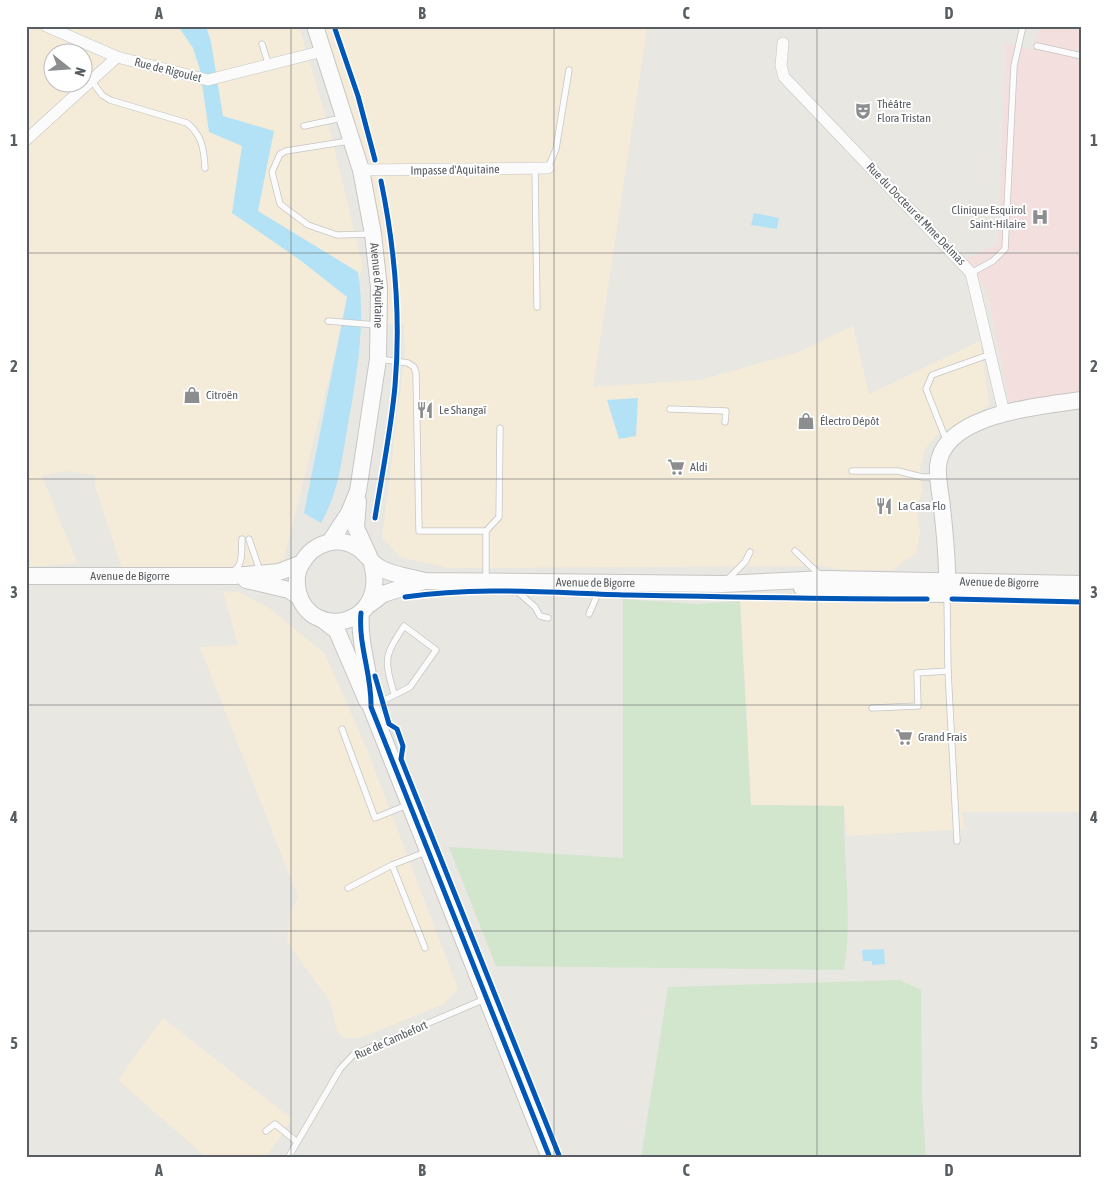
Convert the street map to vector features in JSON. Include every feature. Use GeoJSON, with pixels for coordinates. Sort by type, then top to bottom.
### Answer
{"type":"FeatureCollection","features":[{"type":"Feature","properties":{"kind":"main road","name":"Avenue d'Aquitaine"},"geometry":{"type":"LineString","coordinates":[[315,26],[361,170],[373,234],[379,326],[378,359],[358,491],[349,513],[330,542]]}},
{"type":"Feature","properties":{"kind":"main road"},"geometry":{"type":"LineString","coordinates":[[947,588],[946,538],[939,477],[940,456],[947,444],[966,429],[1004,413],[1082,400]]}},
{"type":"Feature","properties":{"kind":"main road"},"geometry":{"type":"LineString","coordinates":[[358,491],[356,528],[371,562],[376,579],[375,592],[366,608],[362,641],[371,707]]}},
{"type":"Feature","properties":{"kind":"main road"},"geometry":{"type":"LineString","coordinates":[[371,562],[357,548],[348,544],[330,542],[318,546],[300,564],[297,580],[299,597],[305,607],[337,632],[344,646],[354,674],[371,707],[485,999],[550,1158]]}},
{"type":"Feature","properties":{"kind":"main road","name":"Avenue de Bigorre"},"geometry":{"type":"LineString","coordinates":[[371,562],[382,569],[424,581],[767,584],[826,579],[1082,595]]}},
{"type":"Feature","properties":{"kind":"main road","name":"Avenue de Bigorre"},"geometry":{"type":"LineString","coordinates":[[26,576],[228,576],[279,572],[300,564]]}},
{"type":"Feature","properties":{"kind":"main road","name":"Avenue de Bigorre"},"geometry":{"type":"LineString","coordinates":[[228,576],[289,590],[299,597]]}},
{"type":"Feature","properties":{"kind":"main road","name":"Avenue de Bigorre"},"geometry":{"type":"LineString","coordinates":[[366,608],[382,594],[424,581]]}},
{"type":"Feature","properties":{"kind":"main road","name":"Avenue de Bigorre"},"geometry":{"type":"LineString","coordinates":[[767,584],[859,593],[868,587],[1016,588],[1027,583],[1082,584]]}},
{"type":"Feature","properties":{"kind":"main road"},"geometry":{"type":"LineString","coordinates":[[323,620],[336,622],[350,620],[366,608]]}},
{"type":"Feature","properties":{"kind":"street","name":"Rue de Rigoulet"},"geometry":{"type":"LineString","coordinates":[[46,26],[117,57],[208,80],[323,51]]}},
{"type":"Feature","properties":{"kind":"street","name":"Rue du Docteur et Mme Delmas"},"geometry":{"type":"LineString","coordinates":[[783,44],[781,66],[784,77],[971,274],[1004,413]]}},
{"type":"Feature","properties":{"kind":"street"},"geometry":{"type":"LineString","coordinates":[[92,78],[117,57]]}},
{"type":"Feature","properties":{"kind":"street"},"geometry":{"type":"LineString","coordinates":[[26,140],[77,92]]}},
{"type":"Feature","properties":{"kind":"street","name":"Impasse d'Aquitaine"},"geometry":{"type":"LineString","coordinates":[[361,170],[548,168]]}},
{"type":"Feature","properties":{"kind":"lane"},"geometry":{"type":"LineString","coordinates":[[971,274],[993,262],[1006,249],[1014,66],[1023,26]]}},
{"type":"Feature","properties":{"kind":"lane"},"geometry":{"type":"LineString","coordinates":[[262,44],[269,66]]}},
{"type":"Feature","properties":{"kind":"lane"},"geometry":{"type":"LineString","coordinates":[[1037,46],[1082,56]]}},
{"type":"Feature","properties":{"kind":"lane"},"geometry":{"type":"LineString","coordinates":[[548,168],[556,149],[569,70]]}},
{"type":"Feature","properties":{"kind":"lane"},"geometry":{"type":"LineString","coordinates":[[92,82],[102,95],[110,100],[187,122],[198,134],[204,148],[205,168]]}},
{"type":"Feature","properties":{"kind":"lane"},"geometry":{"type":"LineString","coordinates":[[304,126],[344,117]]}},
{"type":"Feature","properties":{"kind":"lane"},"geometry":{"type":"LineString","coordinates":[[351,141],[286,151],[280,154],[272,172],[280,204],[308,225],[337,235],[373,234]]}},
{"type":"Feature","properties":{"kind":"lane"},"geometry":{"type":"LineString","coordinates":[[534,168],[537,307]]}},
{"type":"Feature","properties":{"kind":"lane"},"geometry":{"type":"LineString","coordinates":[[328,321],[379,326]]}},
{"type":"Feature","properties":{"kind":"lane"},"geometry":{"type":"LineString","coordinates":[[947,444],[926,389],[927,384],[932,375],[991,354]]}},
{"type":"Feature","properties":{"kind":"lane"},"geometry":{"type":"LineString","coordinates":[[378,359],[408,363],[414,367],[416,373],[419,531],[486,530],[499,518],[500,428]]}},
{"type":"Feature","properties":{"kind":"lane"},"geometry":{"type":"LineString","coordinates":[[670,410],[726,411],[725,422]]}},
{"type":"Feature","properties":{"kind":"lane"},"geometry":{"type":"LineString","coordinates":[[852,471],[898,471],[922,477],[939,477]]}},
{"type":"Feature","properties":{"kind":"lane"},"geometry":{"type":"LineString","coordinates":[[486,530],[486,581]]}},
{"type":"Feature","properties":{"kind":"lane"},"geometry":{"type":"LineString","coordinates":[[228,576],[238,569],[245,539],[261,573]]}},
{"type":"Feature","properties":{"kind":"lane"},"geometry":{"type":"LineString","coordinates":[[795,551],[809,567],[826,579]]}},
{"type":"Feature","properties":{"kind":"lane"},"geometry":{"type":"LineString","coordinates":[[723,584],[745,562],[750,552]]}},
{"type":"Feature","properties":{"kind":"lane"},"geometry":{"type":"LineString","coordinates":[[506,581],[535,608],[540,616],[548,618]]}},
{"type":"Feature","properties":{"kind":"lane"},"geometry":{"type":"LineString","coordinates":[[589,614],[602,583]]}},
{"type":"Feature","properties":{"kind":"lane"},"geometry":{"type":"LineString","coordinates":[[947,588],[948,671],[957,841]]}},
{"type":"Feature","properties":{"kind":"lane"},"geometry":{"type":"LineString","coordinates":[[371,707],[410,687],[436,650],[404,626],[388,651],[386,666],[394,694]]}},
{"type":"Feature","properties":{"kind":"lane"},"geometry":{"type":"LineString","coordinates":[[872,708],[918,706],[917,673],[948,671]]}},
{"type":"Feature","properties":{"kind":"lane"},"geometry":{"type":"LineString","coordinates":[[342,729],[375,818],[409,804]]}},
{"type":"Feature","properties":{"kind":"lane"},"geometry":{"type":"LineString","coordinates":[[348,888],[392,865],[428,852]]}},
{"type":"Feature","properties":{"kind":"lane"},"geometry":{"type":"LineString","coordinates":[[392,865],[425,948]]}},
{"type":"Feature","properties":{"kind":"lane","name":"Rue de Cambefort"},"geometry":{"type":"LineString","coordinates":[[288,1158],[340,1069],[353,1055],[485,999]]}},
{"type":"Feature","properties":{"kind":"lane"},"geometry":{"type":"LineString","coordinates":[[266,1131],[275,1124],[297,1142]]}},
{"type":"Feature","properties":{"kind":"shaded area"},"geometry":{"type":"Polygon","coordinates":[[[26,26],[299,26],[331,135],[363,267],[343,322],[282,567],[122,568],[95,486],[95,475],[64,471],[42,476],[77,563],[26,567],[26,26]]]}},
{"type":"Feature","properties":{"kind":"shaded area"},"geometry":{"type":"Polygon","coordinates":[[[363,26],[647,28],[593,387],[700,380],[796,353],[853,326],[869,394],[980,341],[989,402],[987,407],[936,436],[925,449],[920,468],[922,488],[917,512],[920,533],[916,553],[892,570],[844,570],[820,566],[449,568],[400,557],[382,537],[405,354],[404,323],[379,325],[373,234],[317,31],[363,26]]]}},
{"type":"Feature","properties":{"kind":"shaded area","name":"Clinique Esquirol Saint-Hilaire"},"geometry":{"type":"Polygon","coordinates":[[[1040,26],[1082,26],[1082,392],[1010,405],[987,290],[971,273],[967,258],[998,244],[1006,44],[1033,50],[1040,26]]]}},
{"type":"Feature","properties":{"kind":"shaded area"},"geometry":{"type":"Polygon","coordinates":[[[223,591],[239,592],[269,608],[325,654],[368,752],[458,989],[444,1004],[360,1038],[344,1038],[337,1031],[330,1001],[287,942],[290,913],[298,897],[200,647],[238,645],[223,591]]]}},
{"type":"Feature","properties":{"kind":"shaded area"},"geometry":{"type":"Polygon","coordinates":[[[740,601],[1082,605],[1082,812],[962,812],[965,829],[847,836],[844,806],[751,805],[747,779],[748,734],[740,601]]]}},
{"type":"Feature","properties":{"kind":"shaded area"},"geometry":{"type":"Polygon","coordinates":[[[163,1018],[292,1119],[265,1158],[207,1158],[118,1080],[163,1018]]]}},
{"type":"Feature","properties":{"kind":"green space"},"geometry":{"type":"Polygon","coordinates":[[[623,599],[697,604],[740,601],[751,805],[844,806],[848,929],[844,970],[496,966],[449,847],[623,858],[623,599]]]}},
{"type":"Feature","properties":{"kind":"green space"},"geometry":{"type":"Polygon","coordinates":[[[900,980],[921,990],[922,1097],[926,1158],[641,1158],[668,987],[900,980]]]}},
{"type":"Feature","properties":{"kind":"water"},"geometry":{"type":"Polygon","coordinates":[[[178,26],[206,26],[211,42],[223,116],[274,131],[258,211],[358,272],[361,329],[354,386],[339,475],[332,499],[321,523],[304,513],[347,297],[300,260],[232,213],[242,146],[209,132],[200,70],[193,48],[178,26]]]}},
{"type":"Feature","properties":{"kind":"water"},"geometry":{"type":"Polygon","coordinates":[[[754,213],[779,218],[777,229],[751,225],[754,213]]]}},
{"type":"Feature","properties":{"kind":"water"},"geometry":{"type":"Polygon","coordinates":[[[638,398],[636,436],[619,439],[607,400],[638,398]]]}},
{"type":"Feature","properties":{"kind":"water"},"geometry":{"type":"Polygon","coordinates":[[[884,949],[885,964],[872,965],[872,961],[863,961],[862,950],[884,949]]]}},
{"type":"Feature","properties":{"kind":"cycle path"},"geometry":{"type":"LineString","coordinates":[[334,26],[358,96],[375,160]]}},
{"type":"Feature","properties":{"kind":"cycle path"},"geometry":{"type":"LineString","coordinates":[[375,518],[389,436],[397,360],[396,283],[381,181]]}},
{"type":"Feature","properties":{"kind":"cycle path"},"geometry":{"type":"LineString","coordinates":[[405,597],[461,592],[516,591],[628,595],[927,599]]}},
{"type":"Feature","properties":{"kind":"cycle path"},"geometry":{"type":"LineString","coordinates":[[952,599],[1082,602]]}},
{"type":"Feature","properties":{"kind":"cycle path"},"geometry":{"type":"LineString","coordinates":[[361,613],[361,637],[371,695],[371,707],[550,1158]]}},
{"type":"Feature","properties":{"kind":"cycle path"},"geometry":{"type":"LineString","coordinates":[[375,676],[389,724],[397,729],[403,746],[401,759],[560,1158]]}},
{"type":"Feature","properties":{"kind":"place","name":"Théâtre Flora Tristan"},"geometry":{"type":"Point","coordinates":[863,111]}},
{"type":"Feature","properties":{"kind":"place","name":"Clinique Esquirol Saint-Hilaire"},"geometry":{"type":"Point","coordinates":[1040,217]}},
{"type":"Feature","properties":{"kind":"place","name":"Citroën"},"geometry":{"type":"Point","coordinates":[192,395]}},
{"type":"Feature","properties":{"kind":"place","name":"Le Shangaï"},"geometry":{"type":"Point","coordinates":[425,410]}},
{"type":"Feature","properties":{"kind":"place","name":"Électro Dépôt"},"geometry":{"type":"Point","coordinates":[806,421]}},
{"type":"Feature","properties":{"kind":"place","name":"Aldi"},"geometry":{"type":"Point","coordinates":[676,467]}},
{"type":"Feature","properties":{"kind":"place","name":"La Casa Flo"},"geometry":{"type":"Point","coordinates":[884,506]}},
{"type":"Feature","properties":{"kind":"place","name":"Grand Frais"},"geometry":{"type":"Point","coordinates":[904,737]}}]}
